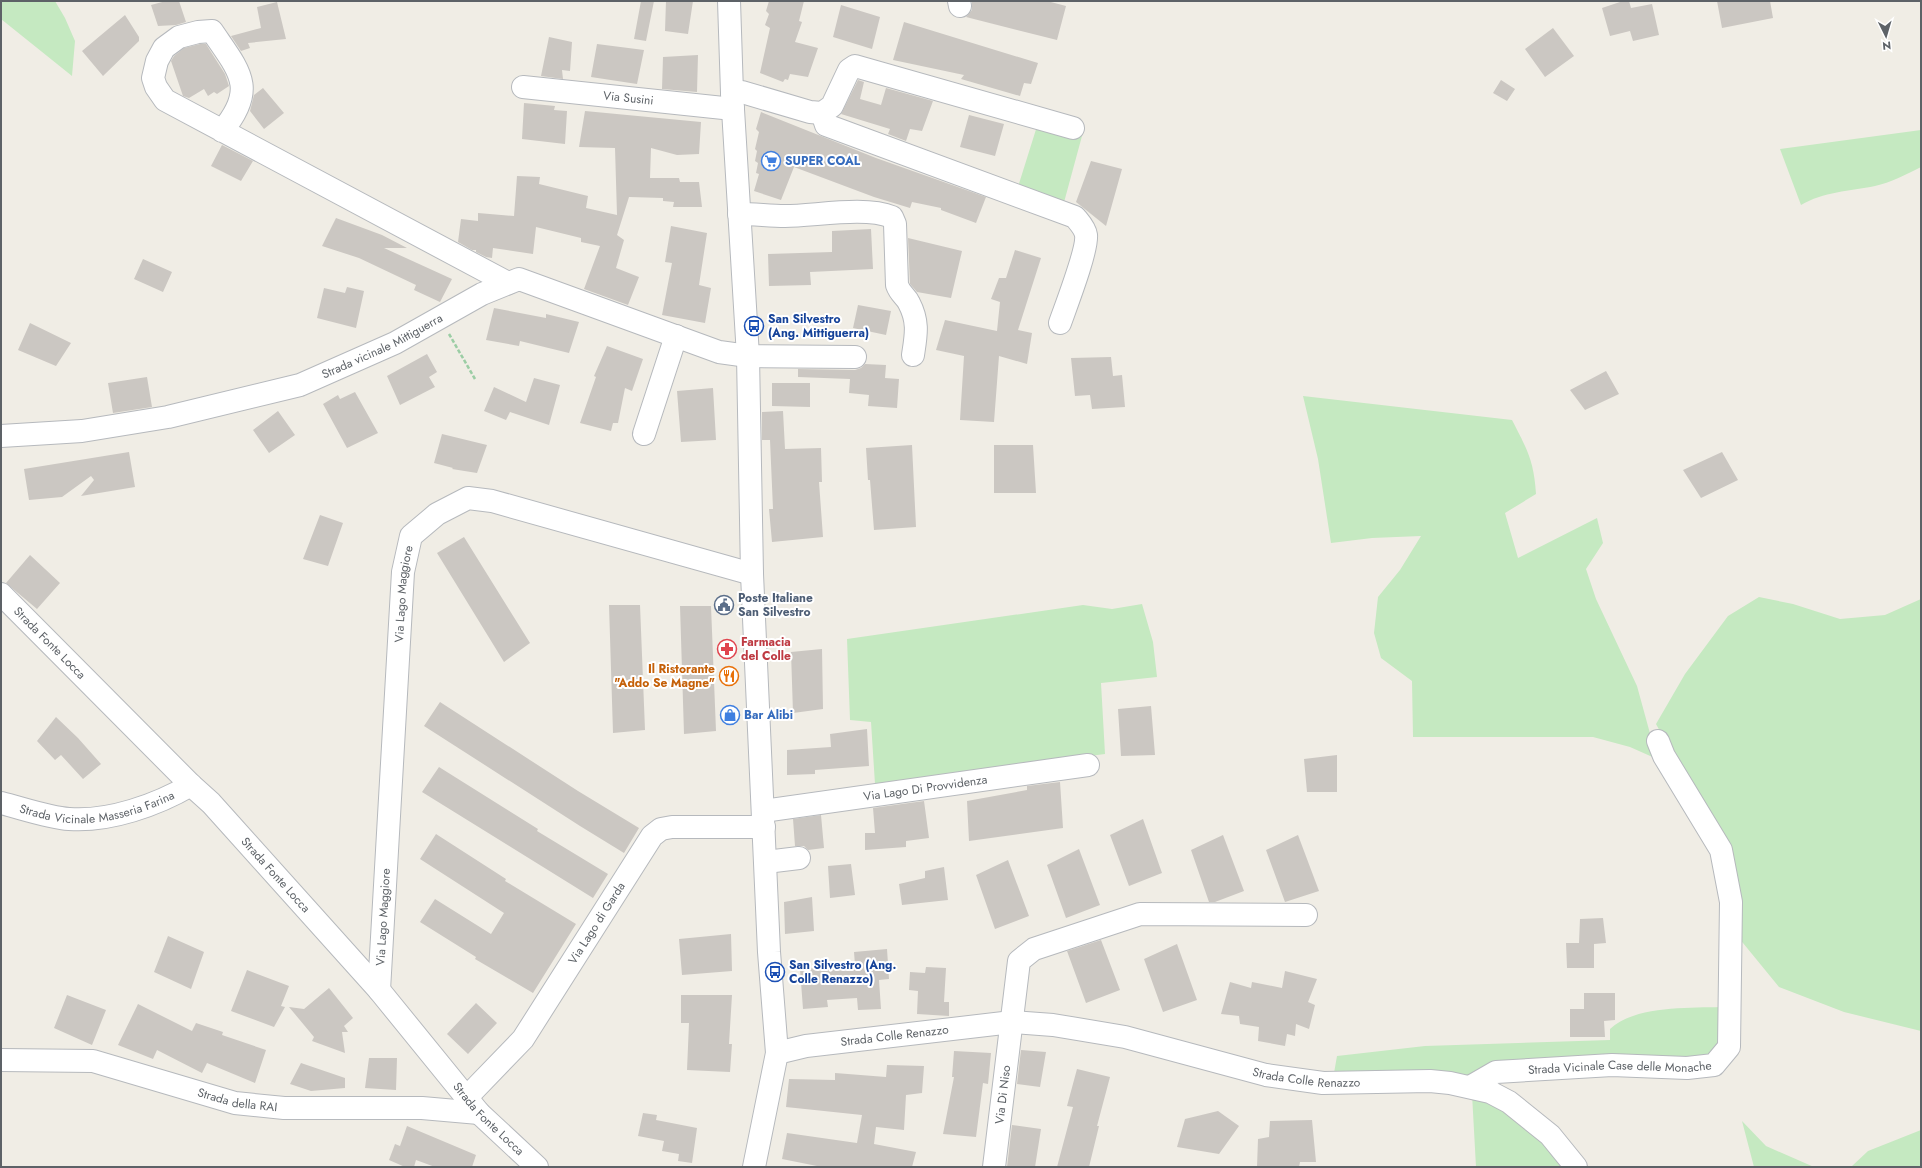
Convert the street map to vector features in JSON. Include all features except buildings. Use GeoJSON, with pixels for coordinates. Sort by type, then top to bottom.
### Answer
{"type":"FeatureCollection","features":[{"type":"Feature","properties":{"kind":"street"},"geometry":{"type":"LineString","coordinates":[[729,1],[739,214],[748,356],[752,574],[769,952],[777,1053],[754,1167]]}},
{"type":"Feature","properties":{"kind":"street"},"geometry":{"type":"LineString","coordinates":[[222,131],[231,120],[242,99],[243,87],[237,69],[212,32],[198,32],[179,37],[164,48],[157,61],[153,78],[156,88],[165,100],[222,131],[508,284]]}},
{"type":"Feature","properties":{"kind":"street"},"geometry":{"type":"LineString","coordinates":[[1060,322],[1081,257],[1086,235],[1082,224],[1074,217],[826,125],[822,112],[832,106],[849,70],[855,66],[1073,128]]}},
{"type":"Feature","properties":{"kind":"street","name":"Via Susini"},"geometry":{"type":"LineString","coordinates":[[523,87],[733,101],[742,92],[810,112],[822,112]]}},
{"type":"Feature","properties":{"kind":"street"},"geometry":{"type":"LineString","coordinates":[[739,214],[786,216],[837,212],[883,213],[892,217],[896,224],[897,285],[900,293],[909,302],[917,328],[913,355]]}},
{"type":"Feature","properties":{"kind":"street","name":"Strada vicinale Mittiguerra"},"geometry":{"type":"LineString","coordinates":[[1,436],[82,430],[168,417],[300,385],[395,343],[482,294],[519,279],[719,352],[748,356],[855,357]]}},
{"type":"Feature","properties":{"kind":"street"},"geometry":{"type":"LineString","coordinates":[[644,434],[676,336]]}},
{"type":"Feature","properties":{"kind":"street","name":"Via Lago Maggiore"},"geometry":{"type":"LineString","coordinates":[[379,990],[403,572],[411,536],[437,514],[468,498],[492,501],[752,574]]}},
{"type":"Feature","properties":{"kind":"street","name":"Strada Fonte Locca"},"geometry":{"type":"LineString","coordinates":[[1,594],[191,785],[211,802],[379,990],[473,1105],[537,1167]]}},
{"type":"Feature","properties":{"kind":"street","name":"Strada Vicinale Case delle Monache"},"geometry":{"type":"LineString","coordinates":[[1470,1087],[1496,1072],[1612,1065],[1687,1068],[1714,1065],[1730,1047],[1731,902],[1721,850],[1664,756],[1658,741]]}},
{"type":"Feature","properties":{"kind":"street","name":"Via Lago Di Provvidenza"},"geometry":{"type":"LineString","coordinates":[[764,819],[1088,765]]}},
{"type":"Feature","properties":{"kind":"street","name":"Strada Vicinale Masseria Farina"},"geometry":{"type":"LineString","coordinates":[[1,803],[68,819],[101,819],[169,798],[191,785]]}},
{"type":"Feature","properties":{"kind":"street","name":"Via Lago di Garda"},"geometry":{"type":"LineString","coordinates":[[473,1105],[523,1039],[652,836],[661,829],[672,827],[764,819]]}},
{"type":"Feature","properties":{"kind":"street"},"geometry":{"type":"LineString","coordinates":[[766,862],[799,858]]}},
{"type":"Feature","properties":{"kind":"street"},"geometry":{"type":"LineString","coordinates":[[1012,1022],[1019,962],[1034,949],[1140,914],[1306,915]]}},
{"type":"Feature","properties":{"kind":"street","name":"Strada Colle Renazzo"},"geometry":{"type":"LineString","coordinates":[[777,1053],[806,1046],[1012,1022],[1053,1025],[1125,1037],[1266,1075],[1323,1083],[1430,1081],[1470,1087],[1490,1092],[1509,1102],[1550,1135],[1576,1167]]}},
{"type":"Feature","properties":{"kind":"street","name":"Via Di Niso"},"geometry":{"type":"LineString","coordinates":[[994,1167],[1012,1022]]}},
{"type":"Feature","properties":{"kind":"street","name":"Strada della RAI"},"geometry":{"type":"LineString","coordinates":[[1,1060],[93,1061],[235,1103],[284,1108],[422,1108],[473,1105]]}},
{"type":"Feature","properties":{"kind":"path"},"geometry":{"type":"LineString","coordinates":[[440,318],[475,379]]}},
{"type":"Feature","properties":{"kind":"green space"},"geometry":{"type":"Polygon","coordinates":[[[1,1],[55,1],[65,18],[75,41],[72,76],[1,19],[1,1]]]}},
{"type":"Feature","properties":{"kind":"green space"},"geometry":{"type":"Polygon","coordinates":[[[1038,123],[1082,136],[1063,206],[1017,190],[1038,123]]]}},
{"type":"Feature","properties":{"kind":"green space"},"geometry":{"type":"Polygon","coordinates":[[[1921,130],[1921,167],[1881,185],[1837,192],[1818,197],[1801,205],[1780,149],[1921,130]]]}},
{"type":"Feature","properties":{"kind":"green space"},"geometry":{"type":"Polygon","coordinates":[[[1303,396],[1512,420],[1529,456],[1534,473],[1536,494],[1505,513],[1518,558],[1597,518],[1603,543],[1586,569],[1596,599],[1637,686],[1657,759],[1630,747],[1593,737],[1413,737],[1412,681],[1381,658],[1374,633],[1378,597],[1400,570],[1421,536],[1372,538],[1331,543],[1318,459],[1303,396]]]}},
{"type":"Feature","properties":{"kind":"green space"},"geometry":{"type":"Polygon","coordinates":[[[1759,597],[1793,604],[1840,619],[1885,615],[1921,599],[1921,1031],[1844,1012],[1779,987],[1734,932],[1725,851],[1656,724],[1685,674],[1728,616],[1759,597]]]}},
{"type":"Feature","properties":{"kind":"green space"},"geometry":{"type":"Polygon","coordinates":[[[1142,604],[1153,642],[1157,677],[1101,683],[1105,754],[875,784],[871,722],[850,720],[847,639],[1083,605],[1112,609],[1142,604]]]}},
{"type":"Feature","properties":{"kind":"green space"},"geometry":{"type":"Polygon","coordinates":[[[1726,1007],[1716,1063],[1473,1081],[1334,1073],[1337,1056],[1425,1046],[1610,1040],[1610,1029],[1621,1021],[1634,1016],[1665,1009],[1726,1007]]]}},
{"type":"Feature","properties":{"kind":"green space"},"geometry":{"type":"Polygon","coordinates":[[[1472,1094],[1512,1110],[1573,1167],[1476,1167],[1472,1094]]]}},
{"type":"Feature","properties":{"kind":"green space"},"geometry":{"type":"Polygon","coordinates":[[[1742,1121],[1766,1146],[1814,1167],[1754,1167],[1742,1121]]]}},
{"type":"Feature","properties":{"kind":"green space"},"geometry":{"type":"Polygon","coordinates":[[[1921,1130],[1921,1167],[1851,1167],[1868,1151],[1921,1130]]]}},
{"type":"Feature","properties":{"kind":"place","name":"SUPER COAL"},"geometry":{"type":"Point","coordinates":[771,161]}},
{"type":"Feature","properties":{"kind":"place","name":"San Silvestro (Ang. Mittiguerra)"},"geometry":{"type":"Point","coordinates":[754,326]}},
{"type":"Feature","properties":{"kind":"place","name":"Poste Italiane San Silvestro"},"geometry":{"type":"Point","coordinates":[724,605]}},
{"type":"Feature","properties":{"kind":"place","name":"Farmacia del Colle"},"geometry":{"type":"Point","coordinates":[727,649]}},
{"type":"Feature","properties":{"kind":"place","name":"Il Ristorante \"Addo Se Magne\""},"geometry":{"type":"Point","coordinates":[729,676]}},
{"type":"Feature","properties":{"kind":"place","name":"Bar Alibi"},"geometry":{"type":"Point","coordinates":[730,715]}},
{"type":"Feature","properties":{"kind":"place","name":"San Silvestro (Ang. Colle Renazzo)"},"geometry":{"type":"Point","coordinates":[775,972]}}]}
